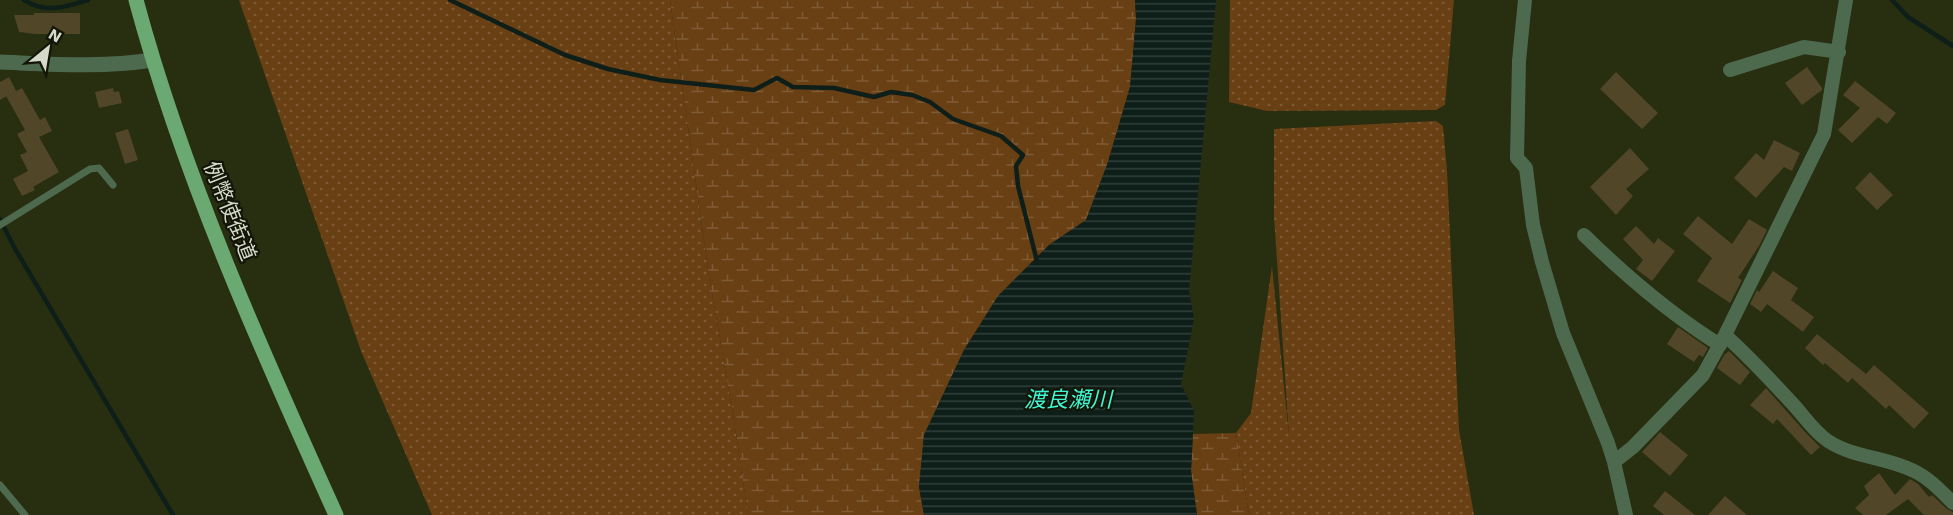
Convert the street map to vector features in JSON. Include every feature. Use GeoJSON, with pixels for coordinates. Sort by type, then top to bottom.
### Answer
{"type":"FeatureCollection","features":[{"type":"Feature","properties":{"kind":"main road","name":"例幣使街道"},"geometry":{"type":"LineString","coordinates":[[136,0],[169,114],[276,383],[336,515]]}},
{"type":"Feature","properties":{"kind":"street"},"geometry":{"type":"LineString","coordinates":[[1525,0],[1519,61],[1516,158],[1526,168],[1533,225],[1563,333],[1592,400],[1614,462],[1626,515]]}},
{"type":"Feature","properties":{"kind":"street"},"geometry":{"type":"LineString","coordinates":[[1614,462],[1633,447],[1703,375],[1723,340],[1824,134],[1846,0]]}},
{"type":"Feature","properties":{"kind":"street"},"geometry":{"type":"LineString","coordinates":[[1730,70],[1804,48],[1839,52]]}},
{"type":"Feature","properties":{"kind":"street"},"geometry":{"type":"LineString","coordinates":[[0,61],[83,64],[132,63],[152,60]]}},
{"type":"Feature","properties":{"kind":"street"},"geometry":{"type":"LineString","coordinates":[[1584,235],[1654,299],[1723,340],[1762,370],[1825,439],[1853,453],[1914,471],[1953,502]]}},
{"type":"Feature","properties":{"kind":"lane"},"geometry":{"type":"LineString","coordinates":[[0,225],[90,169],[99,168],[113,184]]}},
{"type":"Feature","properties":{"kind":"lane"},"geometry":{"type":"LineString","coordinates":[[0,484],[25,515]]}},
{"type":"Feature","properties":{"kind":"green space"},"geometry":{"type":"Polygon","coordinates":[[[239,0],[670,0],[709,276],[748,515],[432,515],[361,351],[239,0]]]}},
{"type":"Feature","properties":{"kind":"green space"},"geometry":{"type":"Polygon","coordinates":[[[670,0],[1135,0],[1136,19],[1130,87],[1107,165],[1086,220],[1049,245],[998,296],[964,350],[924,435],[919,487],[924,515],[748,515],[709,276],[670,0]]]}},
{"type":"Feature","properties":{"kind":"green space"},"geometry":{"type":"Polygon","coordinates":[[[1230,0],[1454,0],[1445,105],[1436,110],[1267,111],[1229,102],[1230,0]]]}},
{"type":"Feature","properties":{"kind":"green space"},"geometry":{"type":"Polygon","coordinates":[[[1436,121],[1443,126],[1447,170],[1459,430],[1474,515],[1249,515],[1236,433],[1251,413],[1272,266],[1289,436],[1274,216],[1274,129],[1436,121]]]}},
{"type":"Feature","properties":{"kind":"green space"},"geometry":{"type":"Polygon","coordinates":[[[1236,433],[1249,515],[1197,515],[1191,471],[1193,434],[1236,433]]]}},
{"type":"Feature","properties":{"kind":"water","name":"渡良瀬川"},"geometry":{"type":"Polygon","coordinates":[[[1135,0],[1216,0],[1189,291],[1194,319],[1181,384],[1194,411],[1191,471],[1197,515],[924,515],[919,487],[924,435],[964,350],[998,296],[1049,245],[1086,220],[1107,165],[1130,87],[1136,19],[1135,0]]]}},
{"type":"Feature","properties":{"kind":"building"},"geometry":{"type":"Polygon","coordinates":[[[34,13],[80,13],[80,34],[19,32],[14,15],[34,15],[34,13]]]}},
{"type":"Feature","properties":{"kind":"building"},"geometry":{"type":"Polygon","coordinates":[[[1807,67],[1822,90],[1802,105],[1785,83],[1807,67]]]}},
{"type":"Feature","properties":{"kind":"building"},"geometry":{"type":"Polygon","coordinates":[[[1616,72],[1658,113],[1642,129],[1600,89],[1616,72]]]}},
{"type":"Feature","properties":{"kind":"building"},"geometry":{"type":"Polygon","coordinates":[[[9,77],[16,91],[0,100],[0,82],[9,77]]]}},
{"type":"Feature","properties":{"kind":"building"},"geometry":{"type":"Polygon","coordinates":[[[1855,81],[1896,113],[1887,124],[1878,117],[1852,143],[1838,130],[1860,108],[1843,95],[1855,81]]]}},
{"type":"Feature","properties":{"kind":"building"},"geometry":{"type":"Polygon","coordinates":[[[22,88],[40,120],[45,117],[52,131],[39,137],[59,172],[33,187],[35,190],[22,196],[13,179],[28,171],[20,155],[27,152],[17,134],[25,130],[6,96],[22,88]]]}},
{"type":"Feature","properties":{"kind":"building"},"geometry":{"type":"Polygon","coordinates":[[[113,88],[114,92],[119,91],[122,103],[99,108],[95,92],[113,88]]]}},
{"type":"Feature","properties":{"kind":"building"},"geometry":{"type":"Polygon","coordinates":[[[128,129],[138,160],[125,164],[115,133],[128,129]]]}},
{"type":"Feature","properties":{"kind":"building"},"geometry":{"type":"Polygon","coordinates":[[[1774,140],[1800,153],[1792,171],[1784,167],[1756,198],[1734,178],[1756,153],[1764,160],[1774,140]]]}},
{"type":"Feature","properties":{"kind":"building"},"geometry":{"type":"Polygon","coordinates":[[[1630,148],[1649,169],[1626,189],[1633,196],[1616,215],[1590,187],[1630,148]]]}},
{"type":"Feature","properties":{"kind":"building"},"geometry":{"type":"Polygon","coordinates":[[[1870,172],[1893,195],[1877,210],[1855,188],[1870,172]]]}},
{"type":"Feature","properties":{"kind":"building"},"geometry":{"type":"Polygon","coordinates":[[[1698,216],[1732,244],[1749,219],[1767,230],[1738,278],[1742,280],[1730,303],[1697,281],[1712,258],[1683,234],[1698,216]]]}},
{"type":"Feature","properties":{"kind":"building"},"geometry":{"type":"Polygon","coordinates":[[[1636,226],[1654,244],[1658,238],[1675,251],[1652,281],[1636,269],[1643,260],[1623,239],[1636,226]]]}},
{"type":"Feature","properties":{"kind":"building"},"geometry":{"type":"Polygon","coordinates":[[[1773,271],[1798,288],[1791,300],[1814,317],[1803,332],[1767,304],[1761,312],[1750,304],[1757,290],[1759,292],[1773,271]]]}},
{"type":"Feature","properties":{"kind":"building"},"geometry":{"type":"Polygon","coordinates":[[[1678,327],[1708,348],[1703,357],[1699,355],[1694,362],[1667,344],[1678,327]]]}},
{"type":"Feature","properties":{"kind":"building"},"geometry":{"type":"Polygon","coordinates":[[[1817,334],[1866,374],[1874,365],[1929,413],[1914,429],[1889,405],[1886,409],[1852,378],[1848,383],[1825,363],[1823,365],[1805,348],[1817,334]]]}},
{"type":"Feature","properties":{"kind":"building"},"geometry":{"type":"Polygon","coordinates":[[[1729,351],[1750,372],[1740,385],[1717,368],[1729,351]]]}},
{"type":"Feature","properties":{"kind":"building"},"geometry":{"type":"Polygon","coordinates":[[[1766,388],[1820,447],[1811,455],[1777,419],[1773,424],[1750,405],[1766,388]]]}},
{"type":"Feature","properties":{"kind":"building"},"geometry":{"type":"Polygon","coordinates":[[[1660,432],[1688,455],[1670,476],[1642,452],[1660,432]]]}},
{"type":"Feature","properties":{"kind":"building"},"geometry":{"type":"Polygon","coordinates":[[[1879,473],[1895,495],[1910,479],[1918,484],[1929,497],[1932,495],[1953,512],[1953,515],[1924,515],[1908,499],[1886,515],[1863,515],[1855,508],[1869,495],[1864,486],[1879,473]]]}},
{"type":"Feature","properties":{"kind":"building"},"geometry":{"type":"Polygon","coordinates":[[[1665,491],[1695,515],[1664,515],[1653,506],[1665,491]]]}},
{"type":"Feature","properties":{"kind":"building"},"geometry":{"type":"Polygon","coordinates":[[[1725,496],[1747,515],[1708,515],[1725,496]]]}},
{"type":"Feature","properties":{"kind":"waterway"},"geometry":{"type":"LineString","coordinates":[[24,0],[48,8],[64,7],[88,0]]}},
{"type":"Feature","properties":{"kind":"waterway"},"geometry":{"type":"LineString","coordinates":[[450,0],[565,55],[608,69],[660,80],[754,90],[777,78],[793,87],[834,88],[874,97],[891,92],[912,95],[930,102],[953,119],[1001,136],[1023,155],[1016,166],[1018,186],[1037,261]]}},
{"type":"Feature","properties":{"kind":"waterway"},"geometry":{"type":"LineString","coordinates":[[1892,0],[1908,17],[1953,46]]}},
{"type":"Feature","properties":{"kind":"waterway"},"geometry":{"type":"LineString","coordinates":[[0,219],[14,247],[173,515]]}}]}
